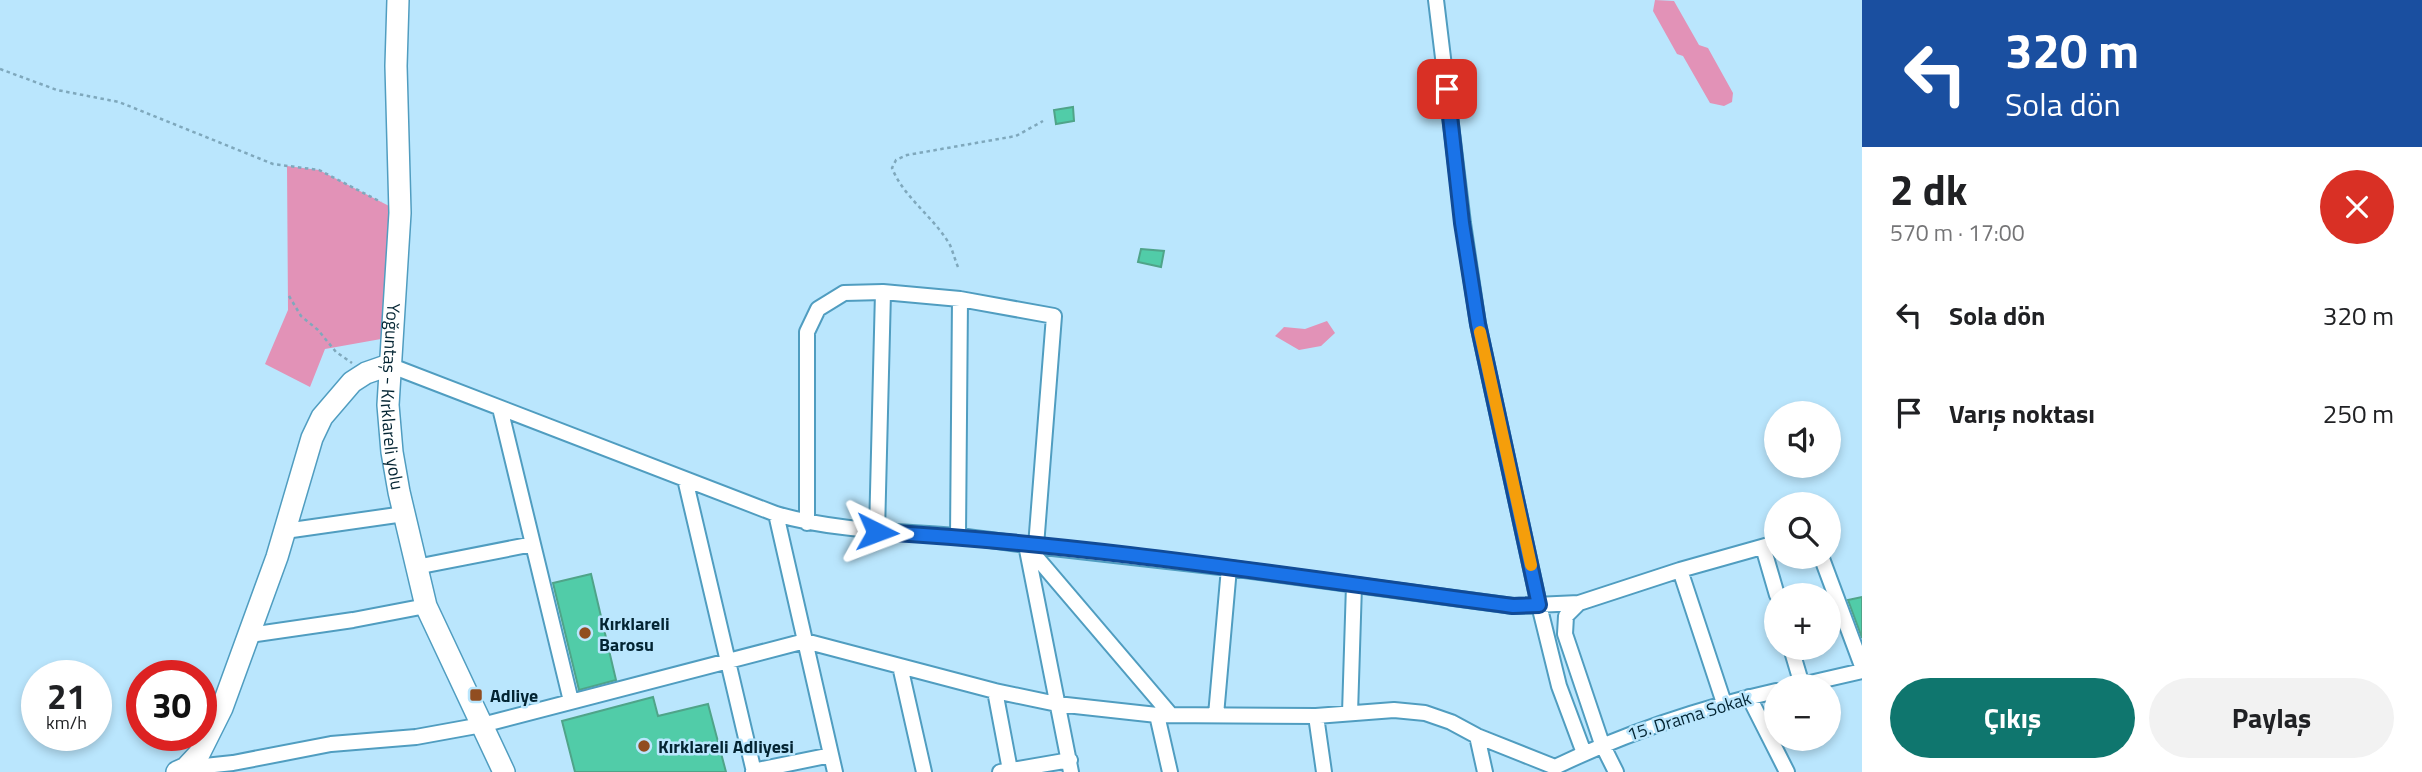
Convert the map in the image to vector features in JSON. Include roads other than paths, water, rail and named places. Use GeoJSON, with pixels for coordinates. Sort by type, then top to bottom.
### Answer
{"type":"FeatureCollection","features":[{"type":"Feature","properties":{"kind":"street","name":"Yoğuntaş - Kırklareli yolu"},"geometry":{"type":"LineString","coordinates":[[398,0],[396,66],[400,212],[389,365],[388,405],[392,452],[415,567],[426,607],[504,772]]}},
{"type":"Feature","properties":{"kind":"street"},"geometry":{"type":"LineString","coordinates":[[1436,0],[1462,223],[1478,324],[1559,686],[1584,753]]}},
{"type":"Feature","properties":{"kind":"street"},"geometry":{"type":"LineString","coordinates":[[877,532],[883,292]]}},
{"type":"Feature","properties":{"kind":"street"},"geometry":{"type":"LineString","coordinates":[[807,523],[807,332],[818,309],[844,293],[883,292],[960,299],[1054,316],[1031,545],[1070,766],[1005,771],[995,691]]}},
{"type":"Feature","properties":{"kind":"street"},"geometry":{"type":"LineString","coordinates":[[958,536],[960,299]]}},
{"type":"Feature","properties":{"kind":"street"},"geometry":{"type":"LineString","coordinates":[[181,770],[199,754],[209,736],[250,635],[285,531],[312,438],[322,417],[352,382],[366,373],[389,365],[685,480],[807,523],[877,532],[958,536],[1229,568],[1513,606],[1578,603],[1764,547]]}},
{"type":"Feature","properties":{"kind":"street"},"geometry":{"type":"LineString","coordinates":[[500,408],[572,701]]}},
{"type":"Feature","properties":{"kind":"street"},"geometry":{"type":"LineString","coordinates":[[685,480],[753,771],[831,755]]}},
{"type":"Feature","properties":{"kind":"street"},"geometry":{"type":"LineString","coordinates":[[285,531],[404,514]]}},
{"type":"Feature","properties":{"kind":"street"},"geometry":{"type":"LineString","coordinates":[[776,514],[835,772]]}},
{"type":"Feature","properties":{"kind":"street"},"geometry":{"type":"LineString","coordinates":[[415,567],[533,544]]}},
{"type":"Feature","properties":{"kind":"street"},"geometry":{"type":"LineString","coordinates":[[1031,545],[1164,715],[1170,772]]}},
{"type":"Feature","properties":{"kind":"street"},"geometry":{"type":"LineString","coordinates":[[1216,715],[1229,568]]}},
{"type":"Feature","properties":{"kind":"street"},"geometry":{"type":"LineString","coordinates":[[1826,569],[1862,668],[1840,674]]}},
{"type":"Feature","properties":{"kind":"street"},"geometry":{"type":"LineString","coordinates":[[1680,570],[1724,703]]}},
{"type":"Feature","properties":{"kind":"street"},"geometry":{"type":"LineString","coordinates":[[1350,713],[1354,585]]}},
{"type":"Feature","properties":{"kind":"street"},"geometry":{"type":"LineString","coordinates":[[1578,603],[1566,617],[1566,634],[1602,744],[1616,772]]}},
{"type":"Feature","properties":{"kind":"street"},"geometry":{"type":"LineString","coordinates":[[250,635],[426,607]]}},
{"type":"Feature","properties":{"kind":"street"},"geometry":{"type":"LineString","coordinates":[[181,770],[331,744],[415,737],[482,724],[805,641],[995,691],[1057,704],[1164,715],[1316,716],[1394,710],[1425,713],[1561,769]]}},
{"type":"Feature","properties":{"kind":"street"},"geometry":{"type":"LineString","coordinates":[[900,666],[924,772]]}},
{"type":"Feature","properties":{"kind":"street","name":"15. Drama Sokak"},"geometry":{"type":"LineString","coordinates":[[1561,769],[1602,744],[1724,703],[1764,694]]}},
{"type":"Feature","properties":{"kind":"street"},"geometry":{"type":"LineString","coordinates":[[1749,697],[1787,772]]}},
{"type":"Feature","properties":{"kind":"street"},"geometry":{"type":"LineString","coordinates":[[1316,716],[1324,772]]}},
{"type":"Feature","properties":{"kind":"street"},"geometry":{"type":"LineString","coordinates":[[1477,736],[1485,772]]}},
{"type":"Feature","properties":{"kind":"place","name":"Kırklareli Barosu"},"geometry":{"type":"Point","coordinates":[585,633]}},
{"type":"Feature","properties":{"kind":"place","name":"Adliye"},"geometry":{"type":"Point","coordinates":[476,695]}},
{"type":"Feature","properties":{"kind":"place","name":"Kırklareli Adliyesi"},"geometry":{"type":"Point","coordinates":[644,746]}}]}
